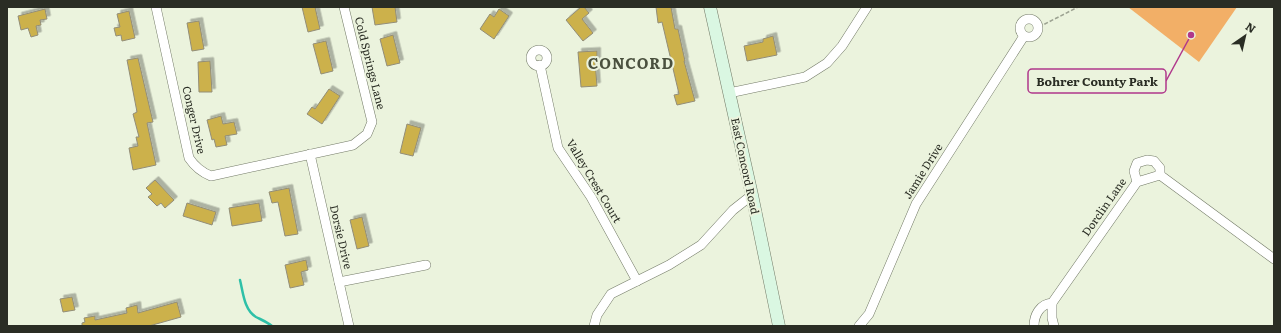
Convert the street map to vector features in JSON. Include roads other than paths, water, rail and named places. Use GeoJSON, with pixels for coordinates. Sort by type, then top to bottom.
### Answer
{"type":"FeatureCollection","features":[{"type":"Feature","properties":{"kind":"street","name":"Conger Drive"},"geometry":{"type":"LineString","coordinates":[[156,7],[189,158],[196,167],[210,176],[310,154]]}},
{"type":"Feature","properties":{"kind":"street","name":"Cold Springs Lane"},"geometry":{"type":"LineString","coordinates":[[310,154],[353,145],[367,134],[372,122],[344,7]]}},
{"type":"Feature","properties":{"kind":"street","name":"East Concord Road"},"geometry":{"type":"LineString","coordinates":[[710,7],[752,195],[779,326]]}},
{"type":"Feature","properties":{"kind":"street"},"geometry":{"type":"LineString","coordinates":[[729,93],[805,77],[827,63],[842,46],[867,7]]}},
{"type":"Feature","properties":{"kind":"street"},"geometry":{"type":"LineString","coordinates":[[1032,20],[1038,24],[1038,33],[1036,35],[1030,38],[1024,36],[1020,29],[1024,21],[1032,20]]}},
{"type":"Feature","properties":{"kind":"street","name":"Jamie Drive"},"geometry":{"type":"LineString","coordinates":[[859,326],[869,314],[916,204],[1024,36]]}},
{"type":"Feature","properties":{"kind":"street","name":"Valley Crest Court"},"geometry":{"type":"LineString","coordinates":[[540,65],[558,148],[591,197],[636,281]]}},
{"type":"Feature","properties":{"kind":"street","name":"Dorsie Drive"},"geometry":{"type":"LineString","coordinates":[[310,154],[349,326]]}},
{"type":"Feature","properties":{"kind":"street"},"geometry":{"type":"LineString","coordinates":[[1137,182],[1134,171],[1137,163],[1147,160],[1154,161],[1160,168],[1160,176],[1274,259]]}},
{"type":"Feature","properties":{"kind":"street","name":"Dorclin Lane"},"geometry":{"type":"LineString","coordinates":[[1034,326],[1036,315],[1040,309],[1044,305],[1052,303],[1137,182],[1160,176]]}},
{"type":"Feature","properties":{"kind":"street"},"geometry":{"type":"LineString","coordinates":[[594,326],[597,315],[611,294],[669,265],[701,245],[733,210],[752,195]]}},
{"type":"Feature","properties":{"kind":"street"},"geometry":{"type":"LineString","coordinates":[[339,282],[426,265]]}},
{"type":"Feature","properties":{"kind":"street"},"geometry":{"type":"LineString","coordinates":[[1052,303],[1052,318],[1054,326]]}},
{"type":"Feature","properties":{"kind":"waterway"},"geometry":{"type":"LineString","coordinates":[[240,280],[246,305],[249,310],[256,317],[272,326]]}},
{"type":"Feature","properties":{"kind":"place","name":"Bohrer County Park"},"geometry":{"type":"Point","coordinates":[1191,35]}},
{"type":"Feature","properties":{"kind":"district","name":"CONCORD"},"geometry":{"type":"Point","coordinates":[631,64]}}]}
